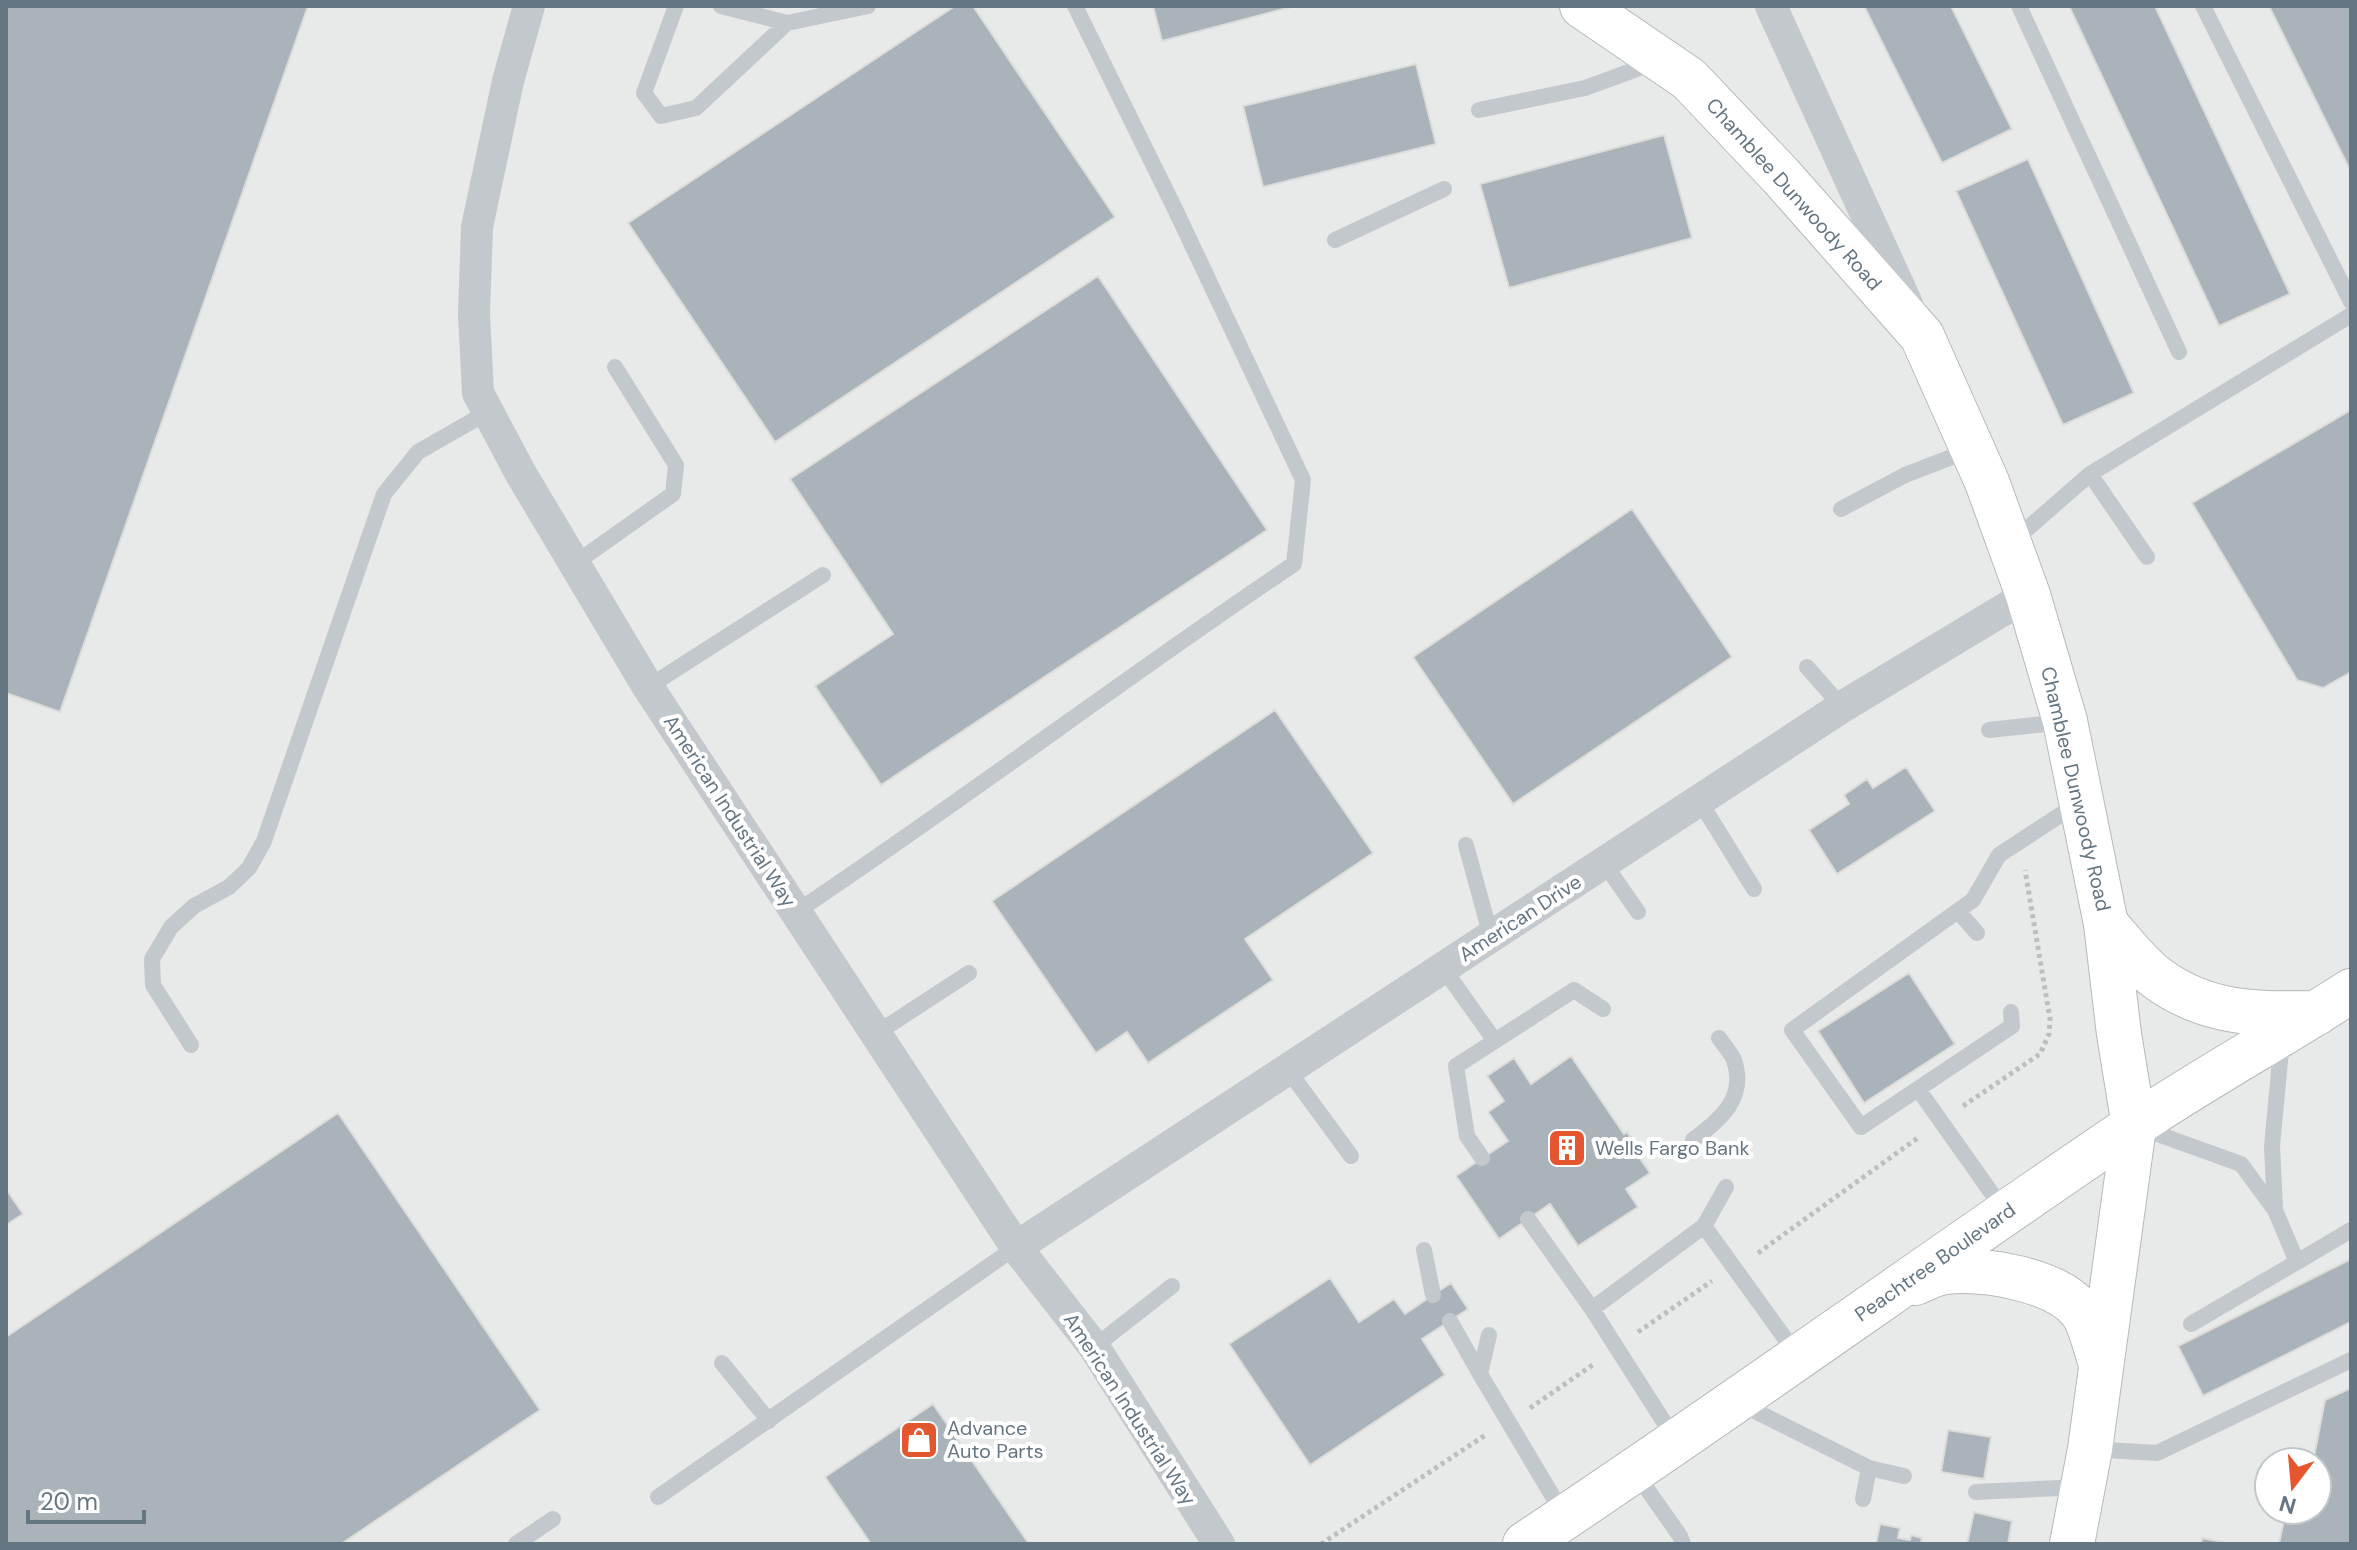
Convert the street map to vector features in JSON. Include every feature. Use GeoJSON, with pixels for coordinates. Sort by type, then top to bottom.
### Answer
{"type":"FeatureCollection","features":[{"type":"Feature","properties":{"kind":"main road","name":"Chamblee Dunwoody Road"},"geometry":{"type":"LineString","coordinates":[[1582,6],[1689,79],[1781,176],[1922,336],[1972,450],[2028,595],[2065,721],[2106,924],[2134,1126],[2086,1468],[2072,1544]]}},
{"type":"Feature","properties":{"kind":"main road"},"geometry":{"type":"LineString","coordinates":[[2106,924],[2156,977],[2199,1003],[2251,1014],[2317,1013]]}},
{"type":"Feature","properties":{"kind":"main road","name":"Peachtree Boulevard"},"geometry":{"type":"LineString","coordinates":[[1525,1544],[2134,1126],[2317,1013]]}},
{"type":"Feature","properties":{"kind":"main road"},"geometry":{"type":"LineString","coordinates":[[1884,1296],[1941,1273],[2000,1275],[2055,1290],[2082,1311],[2101,1364]]}},
{"type":"Feature","properties":{"kind":"street","name":"American Industrial Way"},"geometry":{"type":"LineString","coordinates":[[529,6],[508,81],[477,227],[474,314],[478,393],[521,474],[648,687],[1016,1247],[1094,1347],[1219,1544]]}},
{"type":"Feature","properties":{"kind":"street"},"geometry":{"type":"LineString","coordinates":[[1771,6],[1922,336]]}},
{"type":"Feature","properties":{"kind":"street","name":"American Drive"},"geometry":{"type":"LineString","coordinates":[[1016,1247],[1842,707],[2028,595]]}},
{"type":"Feature","properties":{"kind":"lane"},"geometry":{"type":"LineString","coordinates":[[676,6],[644,93],[661,116],[696,108],[787,23]]}},
{"type":"Feature","properties":{"kind":"lane"},"geometry":{"type":"LineString","coordinates":[[721,6],[787,23],[868,6]]}},
{"type":"Feature","properties":{"kind":"lane"},"geometry":{"type":"LineString","coordinates":[[796,912],[1294,564],[1303,480],[1075,6]]}},
{"type":"Feature","properties":{"kind":"lane"},"geometry":{"type":"LineString","coordinates":[[2019,6],[2179,352]]}},
{"type":"Feature","properties":{"kind":"lane"},"geometry":{"type":"LineString","coordinates":[[2203,6],[2351,302]]}},
{"type":"Feature","properties":{"kind":"lane"},"geometry":{"type":"LineString","coordinates":[[1479,110],[1585,88],[1661,60]]}},
{"type":"Feature","properties":{"kind":"lane"},"geometry":{"type":"LineString","coordinates":[[1335,240],[1444,189]]}},
{"type":"Feature","properties":{"kind":"lane"},"geometry":{"type":"LineString","coordinates":[[2010,544],[2090,474],[2351,315]]}},
{"type":"Feature","properties":{"kind":"lane"},"geometry":{"type":"LineString","coordinates":[[574,564],[673,494],[676,465],[615,367]]}},
{"type":"Feature","properties":{"kind":"lane"},"geometry":{"type":"LineString","coordinates":[[191,1045],[153,985],[152,959],[171,927],[194,906],[229,887],[249,868],[264,841],[384,494],[418,452],[488,412]]}},
{"type":"Feature","properties":{"kind":"lane"},"geometry":{"type":"LineString","coordinates":[[1841,509],[1905,475],[1972,450]]}},
{"type":"Feature","properties":{"kind":"lane"},"geometry":{"type":"LineString","coordinates":[[2090,474],[2147,557]]}},
{"type":"Feature","properties":{"kind":"lane"},"geometry":{"type":"LineString","coordinates":[[648,687],[823,575]]}},
{"type":"Feature","properties":{"kind":"lane"},"geometry":{"type":"LineString","coordinates":[[1807,667],[1842,707]]}},
{"type":"Feature","properties":{"kind":"lane"},"geometry":{"type":"LineString","coordinates":[[1989,730],[2065,721]]}},
{"type":"Feature","properties":{"kind":"lane"},"geometry":{"type":"LineString","coordinates":[[1699,800],[1754,889]]}},
{"type":"Feature","properties":{"kind":"lane"},"geometry":{"type":"LineString","coordinates":[[2011,1012],[2012,1026],[1861,1127],[1792,1030],[1973,900],[1999,855],[2080,801]]}},
{"type":"Feature","properties":{"kind":"lane"},"geometry":{"type":"LineString","coordinates":[[1466,845],[1491,937]]}},
{"type":"Feature","properties":{"kind":"lane"},"geometry":{"type":"LineString","coordinates":[[1604,863],[1638,912]]}},
{"type":"Feature","properties":{"kind":"lane"},"geometry":{"type":"LineString","coordinates":[[1958,911],[1977,933]]}},
{"type":"Feature","properties":{"kind":"lane"},"geometry":{"type":"LineString","coordinates":[[1443,968],[1495,1041]]}},
{"type":"Feature","properties":{"kind":"lane"},"geometry":{"type":"LineString","coordinates":[[877,1033],[969,973]]}},
{"type":"Feature","properties":{"kind":"lane"},"geometry":{"type":"LineString","coordinates":[[1482,1158],[1467,1136],[1456,1066],[1574,990],[1603,1009]]}},
{"type":"Feature","properties":{"kind":"lane"},"geometry":{"type":"LineString","coordinates":[[2275,1210],[2272,1146],[2317,1013]]}},
{"type":"Feature","properties":{"kind":"lane"},"geometry":{"type":"LineString","coordinates":[[1693,1140],[1720,1120],[1737,1090],[1734,1060],[1719,1038]]}},
{"type":"Feature","properties":{"kind":"lane"},"geometry":{"type":"LineString","coordinates":[[1288,1070],[1351,1156]]}},
{"type":"Feature","properties":{"kind":"lane"},"geometry":{"type":"LineString","coordinates":[[1918,1089],[2006,1213]]}},
{"type":"Feature","properties":{"kind":"lane"},"geometry":{"type":"LineString","coordinates":[[2134,1126],[2241,1164],[2275,1210],[2297,1262]]}},
{"type":"Feature","properties":{"kind":"lane"},"geometry":{"type":"LineString","coordinates":[[1592,1309],[1704,1226],[1726,1187]]}},
{"type":"Feature","properties":{"kind":"lane"},"geometry":{"type":"LineString","coordinates":[[1528,1219],[1592,1309],[1677,1442]]}},
{"type":"Feature","properties":{"kind":"lane"},"geometry":{"type":"LineString","coordinates":[[1704,1226],[1799,1358]]}},
{"type":"Feature","properties":{"kind":"lane"},"geometry":{"type":"LineString","coordinates":[[2191,1324],[2351,1230]]}},
{"type":"Feature","properties":{"kind":"lane"},"geometry":{"type":"LineString","coordinates":[[658,1497],[1016,1247]]}},
{"type":"Feature","properties":{"kind":"lane"},"geometry":{"type":"LineString","coordinates":[[1424,1250],[1433,1295]]}},
{"type":"Feature","properties":{"kind":"lane"},"geometry":{"type":"LineString","coordinates":[[1094,1347],[1172,1286]]}},
{"type":"Feature","properties":{"kind":"lane"},"geometry":{"type":"LineString","coordinates":[[1450,1321],[1565,1517]]}},
{"type":"Feature","properties":{"kind":"lane"},"geometry":{"type":"LineString","coordinates":[[1480,1374],[1489,1335]]}},
{"type":"Feature","properties":{"kind":"lane"},"geometry":{"type":"LineString","coordinates":[[1976,1492],[2157,1453],[2351,1360]]}},
{"type":"Feature","properties":{"kind":"lane"},"geometry":{"type":"LineString","coordinates":[[722,1363],[769,1421]]}},
{"type":"Feature","properties":{"kind":"lane"},"geometry":{"type":"LineString","coordinates":[[1736,1401],[1869,1468],[1904,1476]]}},
{"type":"Feature","properties":{"kind":"lane"},"geometry":{"type":"LineString","coordinates":[[1863,1499],[1869,1468]]}},
{"type":"Feature","properties":{"kind":"lane"},"geometry":{"type":"LineString","coordinates":[[1634,1471],[1683,1544]]}},
{"type":"Feature","properties":{"kind":"lane"},"geometry":{"type":"LineString","coordinates":[[516,1544],[553,1519]]}},
{"type":"Feature","properties":{"kind":"path"},"geometry":{"type":"LineString","coordinates":[[1758,1254],[1917,1139]]}},
{"type":"Feature","properties":{"kind":"path"},"geometry":{"type":"LineString","coordinates":[[1639,1331],[1714,1280]]}},
{"type":"Feature","properties":{"kind":"path"},"geometry":{"type":"LineString","coordinates":[[1528,1410],[1603,1358]]}},
{"type":"Feature","properties":{"kind":"path"},"geometry":{"type":"LineString","coordinates":[[1321,1544],[1489,1433]]}},
{"type":"Feature","properties":{"kind":"shaded area"},"geometry":{"type":"Polygon","coordinates":[[[6,6],[2351,6],[2351,1544],[6,1544],[6,6]]]}},
{"type":"Feature","properties":{"kind":"building"},"geometry":{"type":"Polygon","coordinates":[[[6,6],[308,6],[60,712],[6,693],[6,6]]]}},
{"type":"Feature","properties":{"kind":"building"},"geometry":{"type":"Polygon","coordinates":[[[955,6],[973,6],[1115,217],[775,442],[628,223],[955,6]]]}},
{"type":"Feature","properties":{"kind":"building"},"geometry":{"type":"Polygon","coordinates":[[[1153,6],[1295,6],[1162,41],[1153,6]]]}},
{"type":"Feature","properties":{"kind":"building"},"geometry":{"type":"Polygon","coordinates":[[[1864,6],[1951,6],[2012,129],[1942,163],[1864,6]]]}},
{"type":"Feature","properties":{"kind":"building"},"geometry":{"type":"Polygon","coordinates":[[[2069,6],[2155,6],[2290,294],[2219,326],[2069,6]]]}},
{"type":"Feature","properties":{"kind":"building"},"geometry":{"type":"Polygon","coordinates":[[[2269,6],[2351,6],[2351,172],[2269,6]]]}},
{"type":"Feature","properties":{"kind":"building"},"geometry":{"type":"Polygon","coordinates":[[[1416,64],[1436,144],[1263,187],[1243,106],[1416,64]]]}},
{"type":"Feature","properties":{"kind":"building"},"geometry":{"type":"Polygon","coordinates":[[[1664,135],[1692,238],[1509,288],[1480,184],[1664,135]]]}},
{"type":"Feature","properties":{"kind":"building"},"geometry":{"type":"Polygon","coordinates":[[[2028,159],[2134,393],[2063,425],[1956,191],[2028,159]]]}},
{"type":"Feature","properties":{"kind":"building"},"geometry":{"type":"Polygon","coordinates":[[[1098,276],[1267,530],[881,785],[815,686],[893,634],[790,479],[1098,276]]]}},
{"type":"Feature","properties":{"kind":"building"},"geometry":{"type":"Polygon","coordinates":[[[2351,410],[2351,672],[2323,688],[2297,680],[2192,503],[2351,410]]]}},
{"type":"Feature","properties":{"kind":"building"},"geometry":{"type":"Polygon","coordinates":[[[1632,509],[1732,657],[1513,804],[1413,657],[1632,509]]]}},
{"type":"Feature","properties":{"kind":"building"},"geometry":{"type":"Polygon","coordinates":[[[1275,710],[1373,853],[1245,939],[1273,980],[1148,1063],[1127,1032],[1096,1053],[992,901],[1275,710]]]}},
{"type":"Feature","properties":{"kind":"building"},"geometry":{"type":"Polygon","coordinates":[[[1906,767],[1935,811],[1837,874],[1809,830],[1849,804],[1844,795],[1867,779],[1873,788],[1906,767]]]}},
{"type":"Feature","properties":{"kind":"building"},"geometry":{"type":"Polygon","coordinates":[[[1909,973],[1955,1044],[1864,1103],[1818,1031],[1909,973]]]}},
{"type":"Feature","properties":{"kind":"building","name":"Wells Fargo Bank"},"geometry":{"type":"Polygon","coordinates":[[[1571,1056],[1624,1134],[1627,1132],[1650,1173],[1626,1189],[1638,1207],[1578,1246],[1550,1204],[1499,1239],[1456,1176],[1508,1141],[1488,1112],[1504,1101],[1487,1076],[1514,1058],[1531,1084],[1571,1056]]]}},
{"type":"Feature","properties":{"kind":"building"},"geometry":{"type":"Polygon","coordinates":[[[338,1113],[540,1410],[341,1544],[6,1544],[6,1337],[338,1113]]]}},
{"type":"Feature","properties":{"kind":"building"},"geometry":{"type":"Polygon","coordinates":[[[6,1189],[23,1214],[6,1225],[6,1189]]]}},
{"type":"Feature","properties":{"kind":"building"},"geometry":{"type":"Polygon","coordinates":[[[2351,1259],[2351,1322],[2203,1396],[2178,1346],[2351,1259]]]}},
{"type":"Feature","properties":{"kind":"building"},"geometry":{"type":"Polygon","coordinates":[[[1330,1278],[1359,1322],[1394,1299],[1405,1314],[1451,1283],[1468,1309],[1422,1339],[1445,1375],[1310,1465],[1229,1344],[1330,1278]]]}},
{"type":"Feature","properties":{"kind":"building"},"geometry":{"type":"Polygon","coordinates":[[[2351,1388],[2351,1544],[2279,1544],[2283,1526],[2333,1526],[2333,1446],[2316,1446],[2325,1400],[2351,1388]]]}},
{"type":"Feature","properties":{"kind":"building","name":"Advance Auto Parts"},"geometry":{"type":"Polygon","coordinates":[[[933,1404],[1029,1544],[871,1544],[825,1477],[933,1404]]]}},
{"type":"Feature","properties":{"kind":"building"},"geometry":{"type":"Polygon","coordinates":[[[1948,1430],[1991,1437],[1984,1479],[1941,1472],[1948,1430]]]}},
{"type":"Feature","properties":{"kind":"building"},"geometry":{"type":"Polygon","coordinates":[[[1974,1512],[2012,1521],[2008,1544],[1967,1544],[1974,1512]]]}},
{"type":"Feature","properties":{"kind":"building"},"geometry":{"type":"Polygon","coordinates":[[[1880,1524],[1900,1528],[1898,1538],[1910,1540],[1911,1535],[1929,1544],[1876,1544],[1880,1524]]]}},
{"type":"Feature","properties":{"kind":"building"},"geometry":{"type":"Polygon","coordinates":[[[2202,1538],[2232,1544],[2201,1544],[2202,1538]]]}},
{"type":"Feature","properties":{"kind":"place","name":"Wells Fargo Bank"},"geometry":{"type":"Point","coordinates":[1567,1148]}},
{"type":"Feature","properties":{"kind":"place","name":"Advance Auto Parts"},"geometry":{"type":"Point","coordinates":[919,1440]}}]}
